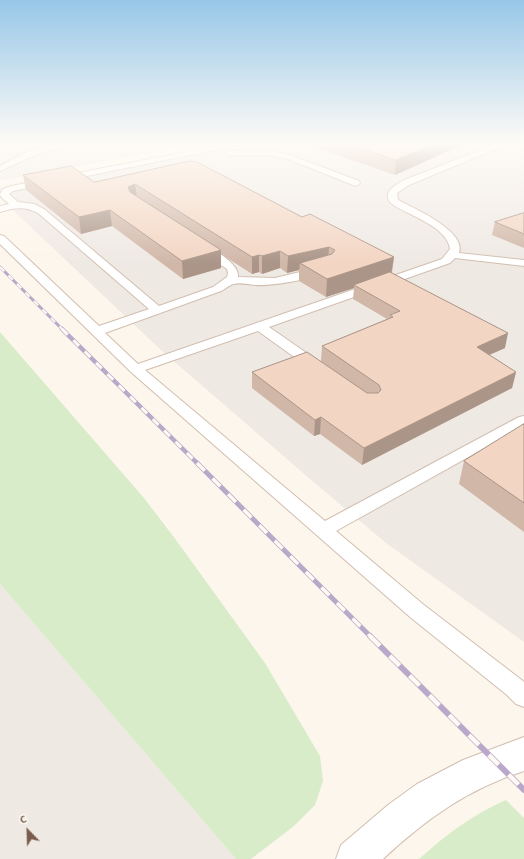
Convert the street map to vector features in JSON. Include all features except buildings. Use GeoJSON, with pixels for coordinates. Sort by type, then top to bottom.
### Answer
{"type":"FeatureCollection","features":[{"type":"Feature","properties":{"kind":"street"},"geometry":{"type":"LineString","coordinates":[[355,859],[429,797],[462,778],[496,762],[524,754]]}},
{"type":"Feature","properties":{"kind":"lane"},"geometry":{"type":"LineString","coordinates":[[16,206],[3,193],[6,191],[44,183]]}},
{"type":"Feature","properties":{"kind":"lane"},"geometry":{"type":"LineString","coordinates":[[136,368],[446,261],[456,248],[454,241],[448,233],[394,200],[392,196],[393,192],[406,183]]}},
{"type":"Feature","properties":{"kind":"lane"},"geometry":{"type":"LineString","coordinates":[[0,209],[16,206],[31,206],[41,211],[157,310]]}},
{"type":"Feature","properties":{"kind":"lane"},"geometry":{"type":"LineString","coordinates":[[0,238],[136,368],[417,611],[515,688],[524,697]]}},
{"type":"Feature","properties":{"kind":"lane"},"geometry":{"type":"LineString","coordinates":[[98,331],[218,289],[232,280],[235,276],[234,271],[230,266],[192,241]]}},
{"type":"Feature","properties":{"kind":"lane"},"geometry":{"type":"LineString","coordinates":[[452,255],[524,263]]}},
{"type":"Feature","properties":{"kind":"lane"},"geometry":{"type":"LineString","coordinates":[[232,280],[257,284],[279,282],[327,268]]}},
{"type":"Feature","properties":{"kind":"lane"},"geometry":{"type":"LineString","coordinates":[[260,326],[325,372]]}},
{"type":"Feature","properties":{"kind":"lane"},"geometry":{"type":"LineString","coordinates":[[323,530],[524,420]]}},
{"type":"Feature","properties":{"kind":"shaded area"},"geometry":{"type":"Polygon","coordinates":[[[25,183],[524,183],[524,642],[386,543],[162,351],[0,198],[0,188],[25,183]]]}},
{"type":"Feature","properties":{"kind":"shaded area"},"geometry":{"type":"Polygon","coordinates":[[[0,584],[236,859],[0,859],[0,584]]]}},
{"type":"Feature","properties":{"kind":"green space"},"geometry":{"type":"Polygon","coordinates":[[[0,332],[144,498],[176,540],[265,663],[320,756],[323,781],[315,805],[294,826],[251,859],[236,859],[0,584],[0,332]]]}},
{"type":"Feature","properties":{"kind":"green space"},"geometry":{"type":"Polygon","coordinates":[[[506,800],[524,818],[524,859],[419,859],[460,826],[482,812],[506,800]]]}},
{"type":"Feature","properties":{"kind":"railway"},"geometry":{"type":"LineString","coordinates":[[0,267],[62,329]]}},
{"type":"Feature","properties":{"kind":"railway"},"geometry":{"type":"LineString","coordinates":[[62,329],[198,464]]}},
{"type":"Feature","properties":{"kind":"railway"},"geometry":{"type":"LineString","coordinates":[[198,464],[524,790]]}}]}
